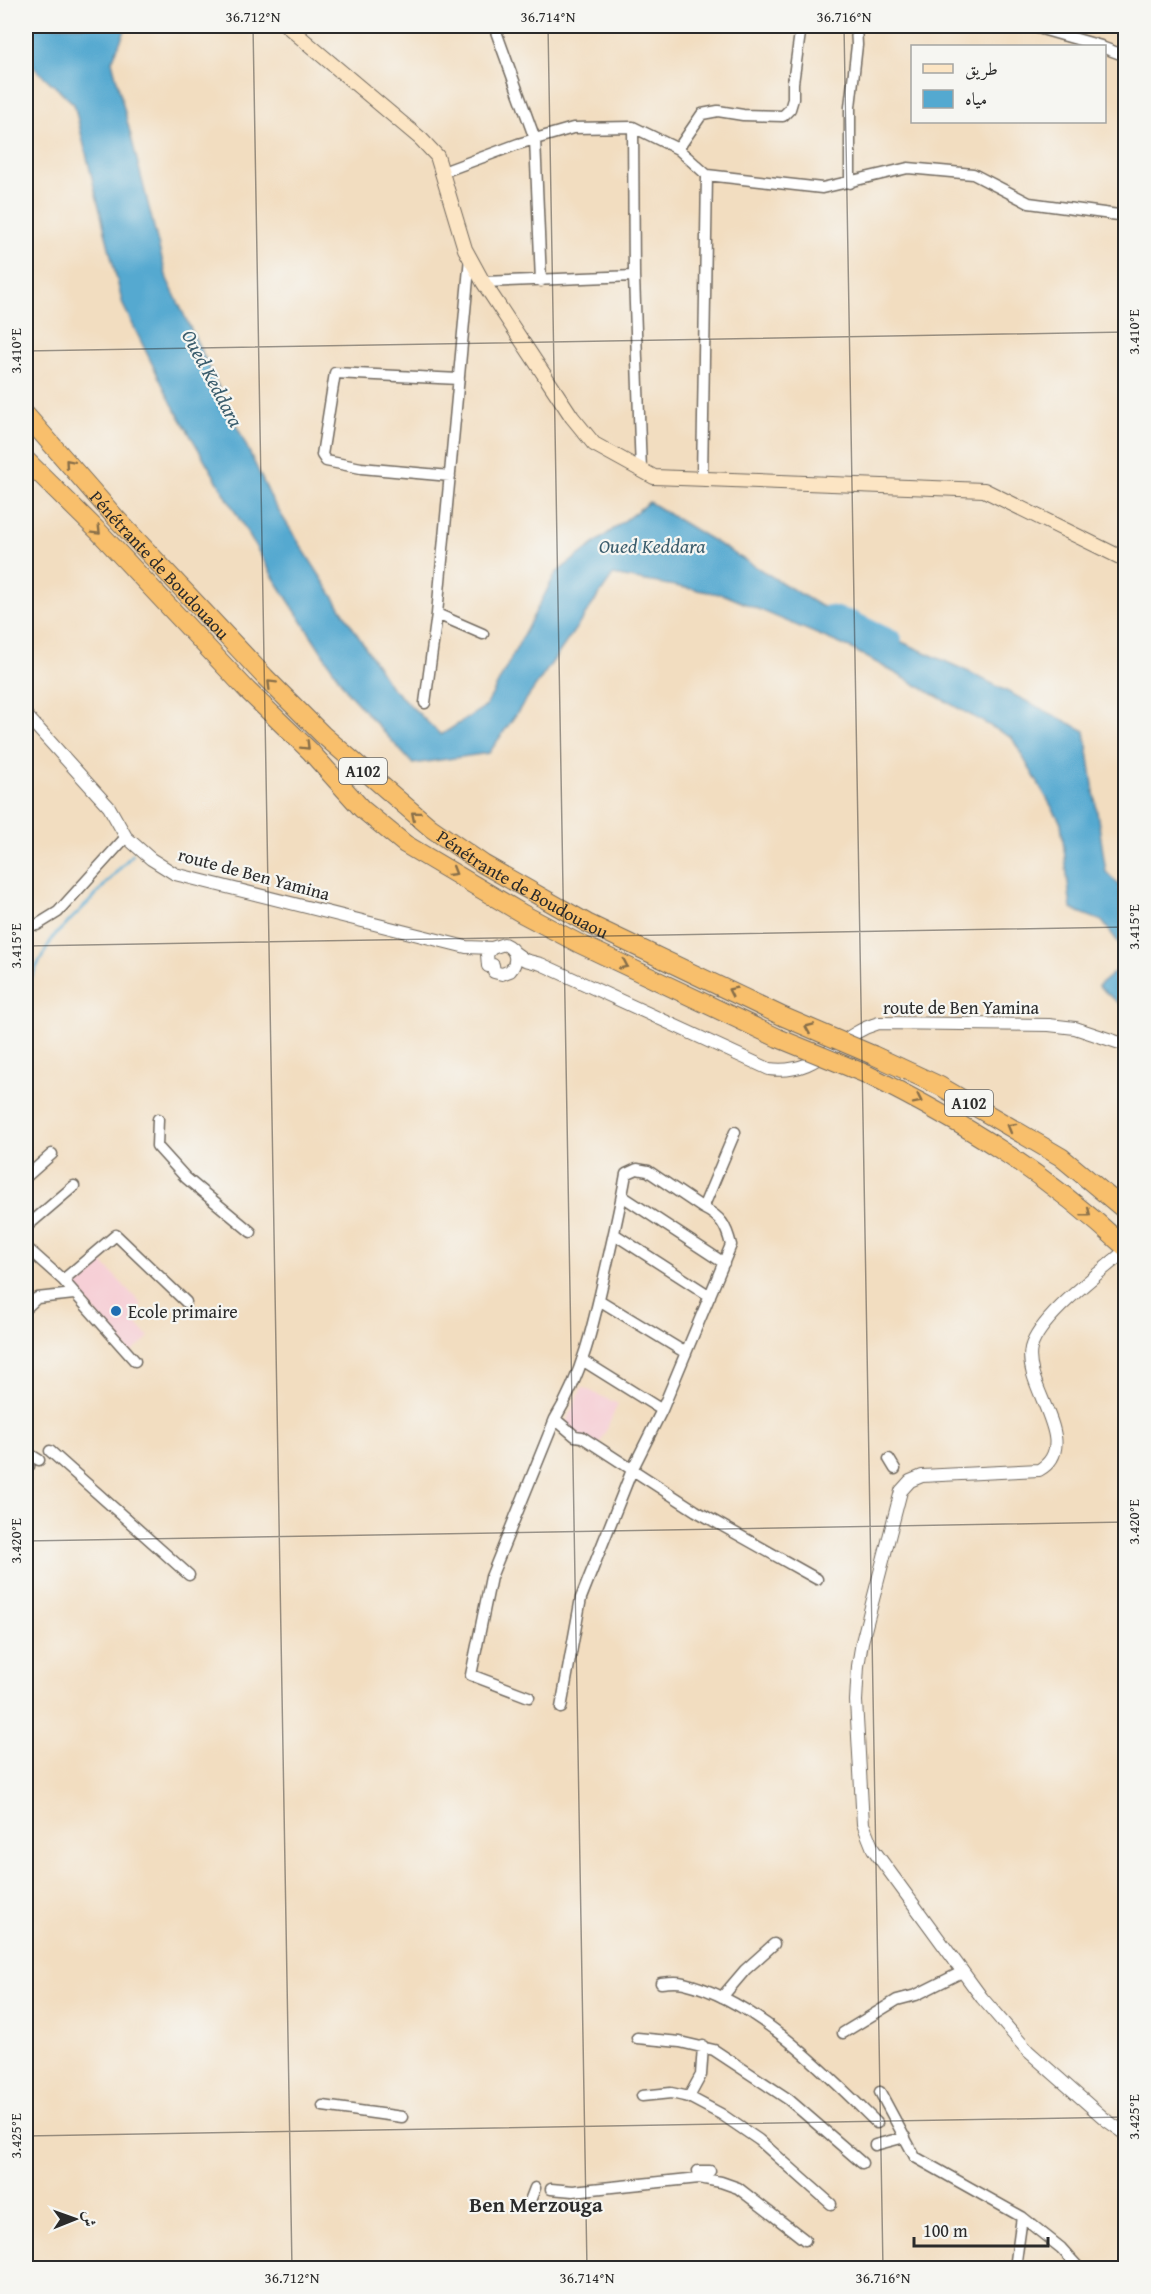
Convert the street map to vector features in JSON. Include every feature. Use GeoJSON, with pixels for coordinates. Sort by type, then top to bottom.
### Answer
{"type":"FeatureCollection","features":[{"type":"Feature","properties":{"kind":"highway","name":"Pénétrante de Boudouaou"},"geometry":{"type":"LineString","coordinates":[[26,415],[115,517],[265,677],[324,735],[431,828],[483,864],[587,923],[784,1017],[940,1086],[1061,1157],[1125,1211]]}},
{"type":"Feature","properties":{"kind":"highway","name":"Pénétrante de Boudouaou"},"geometry":{"type":"LineString","coordinates":[[26,460],[99,532],[248,690],[310,751],[362,809],[405,844],[524,915],[578,943],[778,1038],[866,1074],[934,1108],[1046,1180],[1096,1220],[1125,1249]]}},
{"type":"Feature","properties":{"kind":"main road"},"geometry":{"type":"LineString","coordinates":[[287,26],[421,139],[437,156],[458,229],[483,282],[572,417],[594,444],[654,477],[984,490],[1125,560]]}},
{"type":"Feature","properties":{"kind":"street"},"geometry":{"type":"LineString","coordinates":[[494,26],[535,139],[541,281]]}},
{"type":"Feature","properties":{"kind":"street"},"geometry":{"type":"LineString","coordinates":[[678,149],[702,114],[718,111],[743,115],[783,116],[790,109],[801,26]]}},
{"type":"Feature","properties":{"kind":"street"},"geometry":{"type":"LineString","coordinates":[[850,183],[850,107],[857,45],[856,26]]}},
{"type":"Feature","properties":{"kind":"street"},"geometry":{"type":"LineString","coordinates":[[1032,26],[1095,45]]}},
{"type":"Feature","properties":{"kind":"street"},"geometry":{"type":"LineString","coordinates":[[1106,49],[1125,56]]}},
{"type":"Feature","properties":{"kind":"street"},"geometry":{"type":"LineString","coordinates":[[443,172],[573,128],[633,127],[678,149],[707,175],[822,188],[908,168],[973,174],[1029,203],[1125,216]]}},
{"type":"Feature","properties":{"kind":"street"},"geometry":{"type":"LineString","coordinates":[[633,127],[634,276],[641,471]]}},
{"type":"Feature","properties":{"kind":"street"},"geometry":{"type":"LineString","coordinates":[[702,478],[707,175]]}},
{"type":"Feature","properties":{"kind":"street"},"geometry":{"type":"LineString","coordinates":[[425,704],[437,614],[470,257]]}},
{"type":"Feature","properties":{"kind":"street"},"geometry":{"type":"LineString","coordinates":[[483,282],[634,276]]}},
{"type":"Feature","properties":{"kind":"street"},"geometry":{"type":"LineString","coordinates":[[450,476],[361,468],[326,460],[322,455],[336,373],[459,379]]}},
{"type":"Feature","properties":{"kind":"street"},"geometry":{"type":"LineString","coordinates":[[437,614],[483,634]]}},
{"type":"Feature","properties":{"kind":"street","name":"route de Ben Yamina"},"geometry":{"type":"LineString","coordinates":[[26,715],[109,807],[126,837],[150,859],[175,874],[466,947],[492,948]]}},
{"type":"Feature","properties":{"kind":"street"},"geometry":{"type":"LineString","coordinates":[[26,921],[37,925],[58,912],[126,837]]}},
{"type":"Feature","properties":{"kind":"street"},"geometry":{"type":"LineString","coordinates":[[513,968],[516,960],[514,952],[504,944],[492,948],[487,954],[488,966],[493,965],[494,972],[498,973],[506,973],[513,968],[542,964]]}},
{"type":"Feature","properties":{"kind":"street","name":"route de Ben Yamina"},"geometry":{"type":"LineString","coordinates":[[466,947],[487,962]]}},
{"type":"Feature","properties":{"kind":"street","name":"route de Ben Yamina"},"geometry":{"type":"LineString","coordinates":[[514,952],[525,960],[542,964],[769,1069],[788,1070],[806,1067],[857,1032],[879,1023],[1049,1025],[1075,1028],[1125,1045]]}},
{"type":"Feature","properties":{"kind":"street"},"geometry":{"type":"LineString","coordinates":[[158,1119],[157,1146],[186,1178],[250,1232]]}},
{"type":"Feature","properties":{"kind":"street"},"geometry":{"type":"LineString","coordinates":[[703,1208],[735,1132]]}},
{"type":"Feature","properties":{"kind":"street"},"geometry":{"type":"LineString","coordinates":[[26,1177],[52,1154]]}},
{"type":"Feature","properties":{"kind":"street"},"geometry":{"type":"LineString","coordinates":[[530,1697],[471,1675],[491,1577],[555,1419],[568,1399],[590,1340],[626,1174],[637,1169],[648,1171],[715,1214],[727,1228],[731,1245],[662,1410],[632,1470],[581,1598],[561,1708]]}},
{"type":"Feature","properties":{"kind":"street"},"geometry":{"type":"LineString","coordinates":[[26,1227],[74,1186]]}},
{"type":"Feature","properties":{"kind":"street"},"geometry":{"type":"LineString","coordinates":[[622,1196],[724,1263]]}},
{"type":"Feature","properties":{"kind":"street"},"geometry":{"type":"LineString","coordinates":[[614,1234],[710,1296]]}},
{"type":"Feature","properties":{"kind":"street"},"geometry":{"type":"LineString","coordinates":[[63,1280],[116,1235],[186,1302]]}},
{"type":"Feature","properties":{"kind":"street"},"geometry":{"type":"LineString","coordinates":[[26,1247],[63,1280],[135,1361]]}},
{"type":"Feature","properties":{"kind":"street"},"geometry":{"type":"LineString","coordinates":[[1125,1249],[1054,1312],[1032,1345],[1030,1366],[1032,1376],[1053,1425],[1055,1436],[1056,1447],[1052,1458],[1039,1470],[922,1476],[901,1491],[862,1642],[856,1701],[863,1824],[873,1849],[962,1972],[1028,2051],[1125,2134]]}},
{"type":"Feature","properties":{"kind":"street"},"geometry":{"type":"LineString","coordinates":[[26,1308],[37,1298],[74,1294]]}},
{"type":"Feature","properties":{"kind":"street"},"geometry":{"type":"LineString","coordinates":[[599,1300],[686,1353]]}},
{"type":"Feature","properties":{"kind":"street"},"geometry":{"type":"LineString","coordinates":[[582,1360],[662,1410]]}},
{"type":"Feature","properties":{"kind":"street"},"geometry":{"type":"LineString","coordinates":[[555,1419],[575,1436],[582,1437],[696,1511],[817,1579]]}},
{"type":"Feature","properties":{"kind":"street"},"geometry":{"type":"LineString","coordinates":[[50,1451],[189,1575]]}},
{"type":"Feature","properties":{"kind":"street"},"geometry":{"type":"LineString","coordinates":[[889,1459],[895,1469]]}},
{"type":"Feature","properties":{"kind":"street"},"geometry":{"type":"LineString","coordinates":[[722,1997],[745,1970],[774,1944]]}},
{"type":"Feature","properties":{"kind":"street"},"geometry":{"type":"LineString","coordinates":[[843,2032],[897,2000],[916,1995],[962,1972]]}},
{"type":"Feature","properties":{"kind":"street"},"geometry":{"type":"LineString","coordinates":[[661,1983],[682,1982],[722,1997],[780,2033],[877,2123]]}},
{"type":"Feature","properties":{"kind":"street"},"geometry":{"type":"LineString","coordinates":[[637,2038],[703,2046],[714,2050],[788,2099],[862,2163]]}},
{"type":"Feature","properties":{"kind":"street"},"geometry":{"type":"LineString","coordinates":[[689,2097],[701,2075],[703,2046]]}},
{"type":"Feature","properties":{"kind":"street"},"geometry":{"type":"LineString","coordinates":[[880,2092],[915,2157],[1022,2217],[1061,2248],[1079,2268]]}},
{"type":"Feature","properties":{"kind":"street"},"geometry":{"type":"LineString","coordinates":[[642,2096],[671,2093],[689,2097],[721,2114],[759,2140],[831,2204]]}},
{"type":"Feature","properties":{"kind":"street"},"geometry":{"type":"LineString","coordinates":[[323,2106],[402,2117]]}},
{"type":"Feature","properties":{"kind":"street"},"geometry":{"type":"LineString","coordinates":[[875,2145],[904,2137]]}},
{"type":"Feature","properties":{"kind":"street"},"geometry":{"type":"LineString","coordinates":[[698,2171],[710,2171]]}},
{"type":"Feature","properties":{"kind":"street"},"geometry":{"type":"LineString","coordinates":[[551,2189],[573,2191],[699,2178],[721,2182],[738,2188],[805,2240]]}},
{"type":"Feature","properties":{"kind":"street"},"geometry":{"type":"LineString","coordinates":[[528,2206],[535,2188]]}},
{"type":"Feature","properties":{"kind":"street"},"geometry":{"type":"LineString","coordinates":[[1015,2268],[1022,2217]]}},
{"type":"Feature","properties":{"kind":"shaded area","name":"Ecole primaire"},"geometry":{"type":"Polygon","coordinates":[[[100,1260],[142,1305],[131,1318],[149,1337],[130,1354],[72,1284],[100,1260]]]}},
{"type":"Feature","properties":{"kind":"shaded area"},"geometry":{"type":"Polygon","coordinates":[[[582,1387],[618,1404],[598,1448],[562,1432],[582,1387]]]}},
{"type":"Feature","properties":{"kind":"water","name":"Oued Keddara"},"geometry":{"type":"Polygon","coordinates":[[[26,26],[127,26],[112,61],[167,279],[273,502],[390,686],[441,735],[486,706],[556,573],[649,502],[817,604],[969,672],[1085,731],[1106,872],[1125,891],[1125,951],[1102,921],[1071,909],[1061,823],[1012,738],[852,649],[725,595],[613,575],[489,753],[413,764],[349,694],[274,578],[172,404],[123,305],[74,104],[26,60],[26,26]]]}},
{"type":"Feature","properties":{"kind":"water"},"geometry":{"type":"Polygon","coordinates":[[[1125,963],[1125,1008],[1098,986],[1125,963]]]}},
{"type":"Feature","properties":{"kind":"waterway","name":"Oued Keddara"},"geometry":{"type":"LineString","coordinates":[[829,613],[852,619],[894,639]]}},
{"type":"Feature","properties":{"kind":"waterway"},"geometry":{"type":"LineString","coordinates":[[26,983],[53,937],[133,854]]}},
{"type":"Feature","properties":{"kind":"place","name":"Ecole primaire"},"geometry":{"type":"Point","coordinates":[116,1311]}},
{"type":"Feature","properties":{"kind":"district","name":"Ben Merzouga"},"geometry":{"type":"Point","coordinates":[536,2204]}}]}
